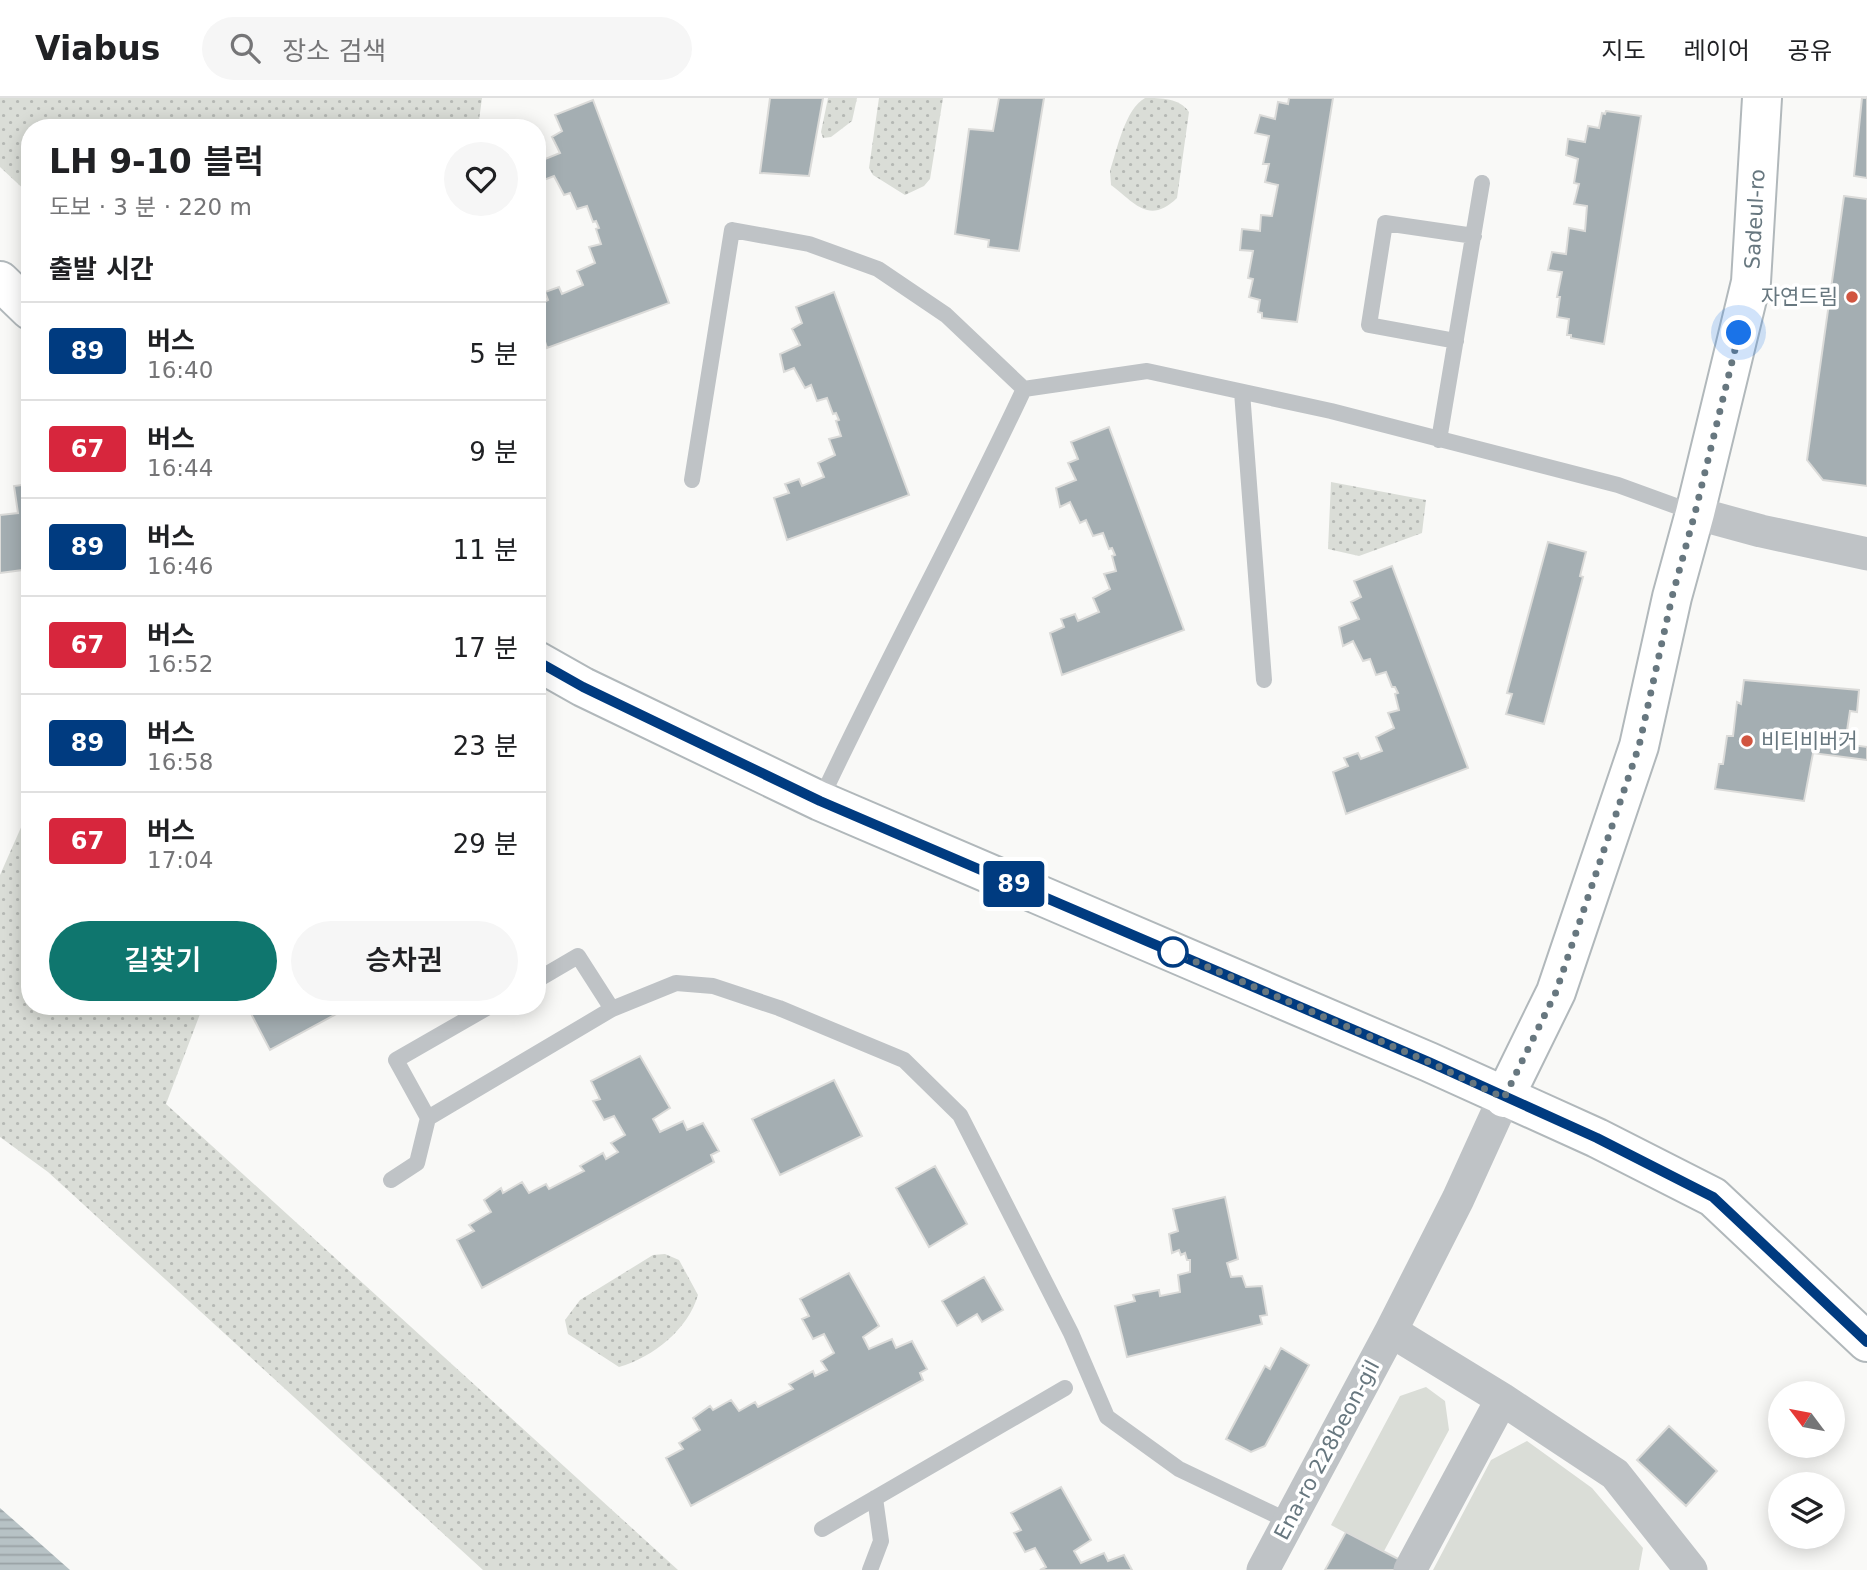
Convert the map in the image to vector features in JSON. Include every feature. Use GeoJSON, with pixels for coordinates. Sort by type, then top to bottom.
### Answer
{"type":"FeatureCollection","features":[{"type":"Feature","properties":{"kind":"street","name":"Sadeul-ro"},"geometry":{"type":"LineString","coordinates":[[1504,1098],[1556,992],[1639,746],[1672,597],[1751,282],[1762,98]]}},
{"type":"Feature","properties":{"kind":"street"},"geometry":{"type":"LineString","coordinates":[[0,281],[21,301]]}},
{"type":"Feature","properties":{"kind":"street"},"geometry":{"type":"LineString","coordinates":[[1695,513],[1761,531],[1867,554]]}},
{"type":"Feature","properties":{"kind":"street"},"geometry":{"type":"LineString","coordinates":[[546,666],[583,687],[820,801],[1403,1051],[1597,1138],[1713,1197],[1867,1342]]}},
{"type":"Feature","properties":{"kind":"street","name":"Ena-ro 228beon-gil"},"geometry":{"type":"LineString","coordinates":[[1263,1570],[1391,1331],[1458,1199],[1504,1098]]}},
{"type":"Feature","properties":{"kind":"street"},"geometry":{"type":"LineString","coordinates":[[1391,1331],[1502,1399],[1615,1474],[1684,1567]]}},
{"type":"Feature","properties":{"kind":"street"},"geometry":{"type":"LineString","coordinates":[[1410,1570],[1502,1399]]}},
{"type":"Feature","properties":{"kind":"lane"},"geometry":{"type":"LineString","coordinates":[[1439,440],[1482,183]]}},
{"type":"Feature","properties":{"kind":"lane"},"geometry":{"type":"LineString","coordinates":[[1456,341],[1369,325],[1385,223],[1474,236]]}},
{"type":"Feature","properties":{"kind":"lane"},"geometry":{"type":"LineString","coordinates":[[692,480],[732,230],[808,244],[878,269],[946,315],[1024,389]]}},
{"type":"Feature","properties":{"kind":"lane"},"geometry":{"type":"LineString","coordinates":[[1024,389],[1147,371],[1331,411],[1618,485],[1695,513]]}},
{"type":"Feature","properties":{"kind":"lane"},"geometry":{"type":"LineString","coordinates":[[820,801],[857,721],[1024,389]]}},
{"type":"Feature","properties":{"kind":"lane"},"geometry":{"type":"LineString","coordinates":[[1242,392],[1264,680]]}},
{"type":"Feature","properties":{"kind":"lane"},"geometry":{"type":"LineString","coordinates":[[546,974],[578,956],[612,1009]]}},
{"type":"Feature","properties":{"kind":"lane"},"geometry":{"type":"LineString","coordinates":[[428,1118],[612,1009],[676,983],[712,986],[779,1008],[904,1060],[960,1115],[1071,1333],[1107,1417],[1180,1469],[1288,1521]]}},
{"type":"Feature","properties":{"kind":"lane"},"geometry":{"type":"LineString","coordinates":[[391,1180],[416,1163],[428,1118],[396,1060],[474,1015]]}},
{"type":"Feature","properties":{"kind":"lane"},"geometry":{"type":"LineString","coordinates":[[822,1529],[1065,1388]]}},
{"type":"Feature","properties":{"kind":"lane"},"geometry":{"type":"LineString","coordinates":[[870,1570],[881,1541],[875,1498]]}},
{"type":"Feature","properties":{"kind":"shaded area"},"geometry":{"type":"Polygon","coordinates":[[[0,98],[482,98],[479,119],[21,119],[21,187],[0,167],[0,98]]]}},
{"type":"Feature","properties":{"kind":"shaded area"},"geometry":{"type":"Polygon","coordinates":[[[828,98],[857,98],[852,121],[831,137],[823,138],[821,132],[828,98]]]}},
{"type":"Feature","properties":{"kind":"shaded area"},"geometry":{"type":"Polygon","coordinates":[[[879,98],[943,98],[930,179],[924,186],[905,195],[873,175],[869,168],[879,98]]]}},
{"type":"Feature","properties":{"kind":"shaded area"},"geometry":{"type":"Polygon","coordinates":[[[1145,98],[1175,101],[1189,112],[1177,198],[1158,210],[1142,208],[1111,185],[1110,171],[1127,120],[1138,103],[1145,98]]]}},
{"type":"Feature","properties":{"kind":"shaded area"},"geometry":{"type":"Polygon","coordinates":[[[1331,482],[1426,500],[1422,533],[1359,556],[1328,549],[1331,482]]]}},
{"type":"Feature","properties":{"kind":"shaded area"},"geometry":{"type":"Polygon","coordinates":[[[21,827],[21,1015],[200,1015],[166,1104],[678,1570],[483,1570],[48,1172],[0,1137],[0,875],[21,827]]]}},
{"type":"Feature","properties":{"kind":"shaded area"},"geometry":{"type":"Polygon","coordinates":[[[665,1254],[679,1260],[698,1295],[686,1319],[668,1340],[645,1356],[619,1367],[568,1334],[565,1320],[580,1300],[653,1255],[665,1254]]]}},
{"type":"Feature","properties":{"kind":"shaded area"},"geometry":{"type":"Polygon","coordinates":[[[1426,1387],[1445,1401],[1449,1430],[1383,1553],[1331,1525],[1400,1396],[1426,1387]]]}},
{"type":"Feature","properties":{"kind":"shaded area"},"geometry":{"type":"Polygon","coordinates":[[[1527,1441],[1592,1488],[1643,1548],[1639,1570],[1433,1570],[1491,1460],[1527,1441]]]}},
{"type":"Feature","properties":{"kind":"shaded area"},"geometry":{"type":"Polygon","coordinates":[[[0,1508],[70,1570],[0,1570],[0,1508]]]}},
{"type":"Feature","properties":{"kind":"building"},"geometry":{"type":"Polygon","coordinates":[[[770,98],[823,98],[809,176],[760,173],[770,98]]]}},
{"type":"Feature","properties":{"kind":"building"},"geometry":{"type":"Polygon","coordinates":[[[999,98],[1044,98],[1019,251],[988,247],[989,240],[955,234],[969,129],[993,131],[999,98]]]}},
{"type":"Feature","properties":{"kind":"building"},"geometry":{"type":"Polygon","coordinates":[[[1289,98],[1333,98],[1297,322],[1262,318],[1262,313],[1258,312],[1260,300],[1249,297],[1253,279],[1248,278],[1253,251],[1240,250],[1242,229],[1260,231],[1261,215],[1272,216],[1278,185],[1265,182],[1269,164],[1263,164],[1269,136],[1255,133],[1260,115],[1275,119],[1278,102],[1288,104],[1289,98]]]}},
{"type":"Feature","properties":{"kind":"building"},"geometry":{"type":"Polygon","coordinates":[[[1862,98],[1867,98],[1867,178],[1854,176],[1862,98]]]}},
{"type":"Feature","properties":{"kind":"building"},"geometry":{"type":"Polygon","coordinates":[[[593,100],[669,303],[547,348],[546,292],[559,287],[562,294],[583,285],[577,271],[595,263],[589,247],[601,244],[596,229],[599,228],[596,221],[593,222],[587,206],[577,209],[570,193],[564,195],[554,176],[546,179],[546,159],[560,153],[552,137],[562,131],[555,115],[593,100]]]}},
{"type":"Feature","properties":{"kind":"building"},"geometry":{"type":"Polygon","coordinates":[[[1606,111],[1641,116],[1604,344],[1567,335],[1569,319],[1557,317],[1560,297],[1557,297],[1562,272],[1548,270],[1552,252],[1566,254],[1569,228],[1585,231],[1587,206],[1574,204],[1579,184],[1574,183],[1578,159],[1566,155],[1568,139],[1585,142],[1588,126],[1599,128],[1602,113],[1605,114],[1606,111]]]}},
{"type":"Feature","properties":{"kind":"building"},"geometry":{"type":"Polygon","coordinates":[[[1844,196],[1867,199],[1867,486],[1823,480],[1807,460],[1844,196]]]}},
{"type":"Feature","properties":{"kind":"building"},"geometry":{"type":"Polygon","coordinates":[[[834,292],[909,495],[787,540],[774,498],[789,493],[785,484],[799,479],[802,486],[824,477],[818,463],[835,455],[829,439],[841,436],[836,421],[839,420],[836,413],[833,414],[827,398],[817,401],[811,385],[805,388],[794,368],[784,372],[780,354],[800,345],[792,329],[802,323],[796,307],[834,292]]]}},
{"type":"Feature","properties":{"kind":"building"},"geometry":{"type":"Polygon","coordinates":[[[1109,427],[1184,630],[1062,675],[1050,633],[1064,627],[1061,619],[1075,614],[1078,621],[1099,612],[1093,598],[1110,589],[1104,574],[1116,571],[1112,556],[1115,555],[1112,548],[1109,549],[1103,533],[1093,536],[1086,520],[1080,523],[1070,502],[1060,507],[1056,488],[1076,480],[1068,463],[1078,459],[1071,442],[1109,427]]]}},
{"type":"Feature","properties":{"kind":"building"},"geometry":{"type":"Polygon","coordinates":[[[21,485],[21,570],[0,573],[0,515],[18,513],[14,486],[21,485]]]}},
{"type":"Feature","properties":{"kind":"building"},"geometry":{"type":"Polygon","coordinates":[[[1548,542],[1586,552],[1580,576],[1583,577],[1544,724],[1506,714],[1512,694],[1507,693],[1548,542]]]}},
{"type":"Feature","properties":{"kind":"building"},"geometry":{"type":"Polygon","coordinates":[[[1392,566],[1468,768],[1346,814],[1333,772],[1348,766],[1344,758],[1358,753],[1361,759],[1382,751],[1376,737],[1394,728],[1388,713],[1399,710],[1395,694],[1398,693],[1395,687],[1392,687],[1386,672],[1376,675],[1370,659],[1363,661],[1353,641],[1343,646],[1339,627],[1359,619],[1351,602],[1361,597],[1354,581],[1392,566]]]}},
{"type":"Feature","properties":{"kind":"building"},"geometry":{"type":"Polygon","coordinates":[[[1744,680],[1859,690],[1857,712],[1850,711],[1845,744],[1867,747],[1867,760],[1813,753],[1804,801],[1715,789],[1719,764],[1723,764],[1727,736],[1733,736],[1737,702],[1741,704],[1744,680]]]}},
{"type":"Feature","properties":{"kind":"building"},"geometry":{"type":"Polygon","coordinates":[[[252,1015],[334,1015],[270,1050],[252,1015]]]}},
{"type":"Feature","properties":{"kind":"building"},"geometry":{"type":"Polygon","coordinates":[[[640,1056],[670,1108],[653,1119],[660,1132],[683,1121],[687,1130],[703,1123],[719,1151],[711,1155],[714,1162],[482,1288],[457,1240],[474,1231],[469,1225],[491,1212],[484,1200],[501,1188],[503,1193],[522,1182],[529,1193],[546,1184],[549,1189],[584,1171],[580,1166],[603,1153],[606,1159],[618,1152],[611,1143],[625,1135],[614,1116],[604,1120],[593,1101],[600,1099],[591,1081],[640,1056]]]}},
{"type":"Feature","properties":{"kind":"building"},"geometry":{"type":"Polygon","coordinates":[[[834,1080],[862,1136],[780,1175],[752,1119],[834,1080]]]}},
{"type":"Feature","properties":{"kind":"building"},"geometry":{"type":"Polygon","coordinates":[[[935,1166],[967,1224],[929,1247],[896,1188],[935,1166]]]}},
{"type":"Feature","properties":{"kind":"building"},"geometry":{"type":"Polygon","coordinates":[[[1225,1197],[1238,1259],[1227,1263],[1231,1277],[1242,1276],[1246,1287],[1262,1286],[1267,1315],[1260,1316],[1262,1324],[1127,1357],[1115,1306],[1135,1301],[1133,1295],[1159,1290],[1160,1296],[1180,1292],[1178,1275],[1190,1272],[1190,1260],[1187,1260],[1185,1253],[1181,1255],[1179,1250],[1172,1253],[1169,1234],[1178,1231],[1173,1209],[1225,1197]]]}},
{"type":"Feature","properties":{"kind":"building"},"geometry":{"type":"Polygon","coordinates":[[[849,1273],[879,1326],[863,1337],[869,1349],[892,1339],[896,1348],[912,1341],[927,1369],[920,1373],[923,1380],[691,1506],[666,1458],[683,1449],[679,1443],[700,1430],[693,1418],[710,1406],[713,1410],[731,1400],[739,1411],[755,1402],[758,1407],[793,1389],[789,1384],[813,1371],[815,1376],[827,1370],[821,1361],[834,1353],[824,1334],[813,1339],[802,1319],[809,1316],[800,1299],[849,1273]]]}},
{"type":"Feature","properties":{"kind":"building"},"geometry":{"type":"Polygon","coordinates":[[[984,1277],[1003,1310],[982,1322],[977,1314],[957,1326],[942,1301],[984,1277]]]}},
{"type":"Feature","properties":{"kind":"building"},"geometry":{"type":"Polygon","coordinates":[[[1281,1348],[1309,1365],[1265,1446],[1251,1452],[1226,1439],[1265,1366],[1270,1369],[1281,1348]]]}},
{"type":"Feature","properties":{"kind":"building"},"geometry":{"type":"Polygon","coordinates":[[[1669,1426],[1717,1471],[1686,1506],[1637,1460],[1669,1426]]]}},
{"type":"Feature","properties":{"kind":"building"},"geometry":{"type":"Polygon","coordinates":[[[1061,1487],[1091,1540],[1074,1551],[1081,1563],[1104,1553],[1108,1561],[1124,1555],[1132,1570],[1040,1570],[1046,1567],[1035,1548],[1025,1552],[1014,1533],[1021,1530],[1011,1513],[1061,1487]]]}},
{"type":"Feature","properties":{"kind":"building"},"geometry":{"type":"Polygon","coordinates":[[[1346,1532],[1404,1562],[1399,1570],[1325,1570],[1346,1532]]]}},
{"type":"Feature","properties":{"kind":"bus line","name":"89"},"geometry":{"type":"LineString","coordinates":[[546,666],[583,687],[820,801],[1429,1062],[1597,1138],[1690,1185],[1713,1197],[1867,1342]]}},
{"type":"Feature","properties":{"kind":"place","name":"자연드림"},"geometry":{"type":"Point","coordinates":[1852,297]}},
{"type":"Feature","properties":{"kind":"place","name":"비티비버거"},"geometry":{"type":"Point","coordinates":[1747,741]}},
{"type":"Feature","properties":{"kind":"route"},"geometry":{"type":"LineString","coordinates":[[1173,952],[1429,1062],[1504,1098],[1556,992],[1639,746],[1672,597],[1739,333]]}}]}
